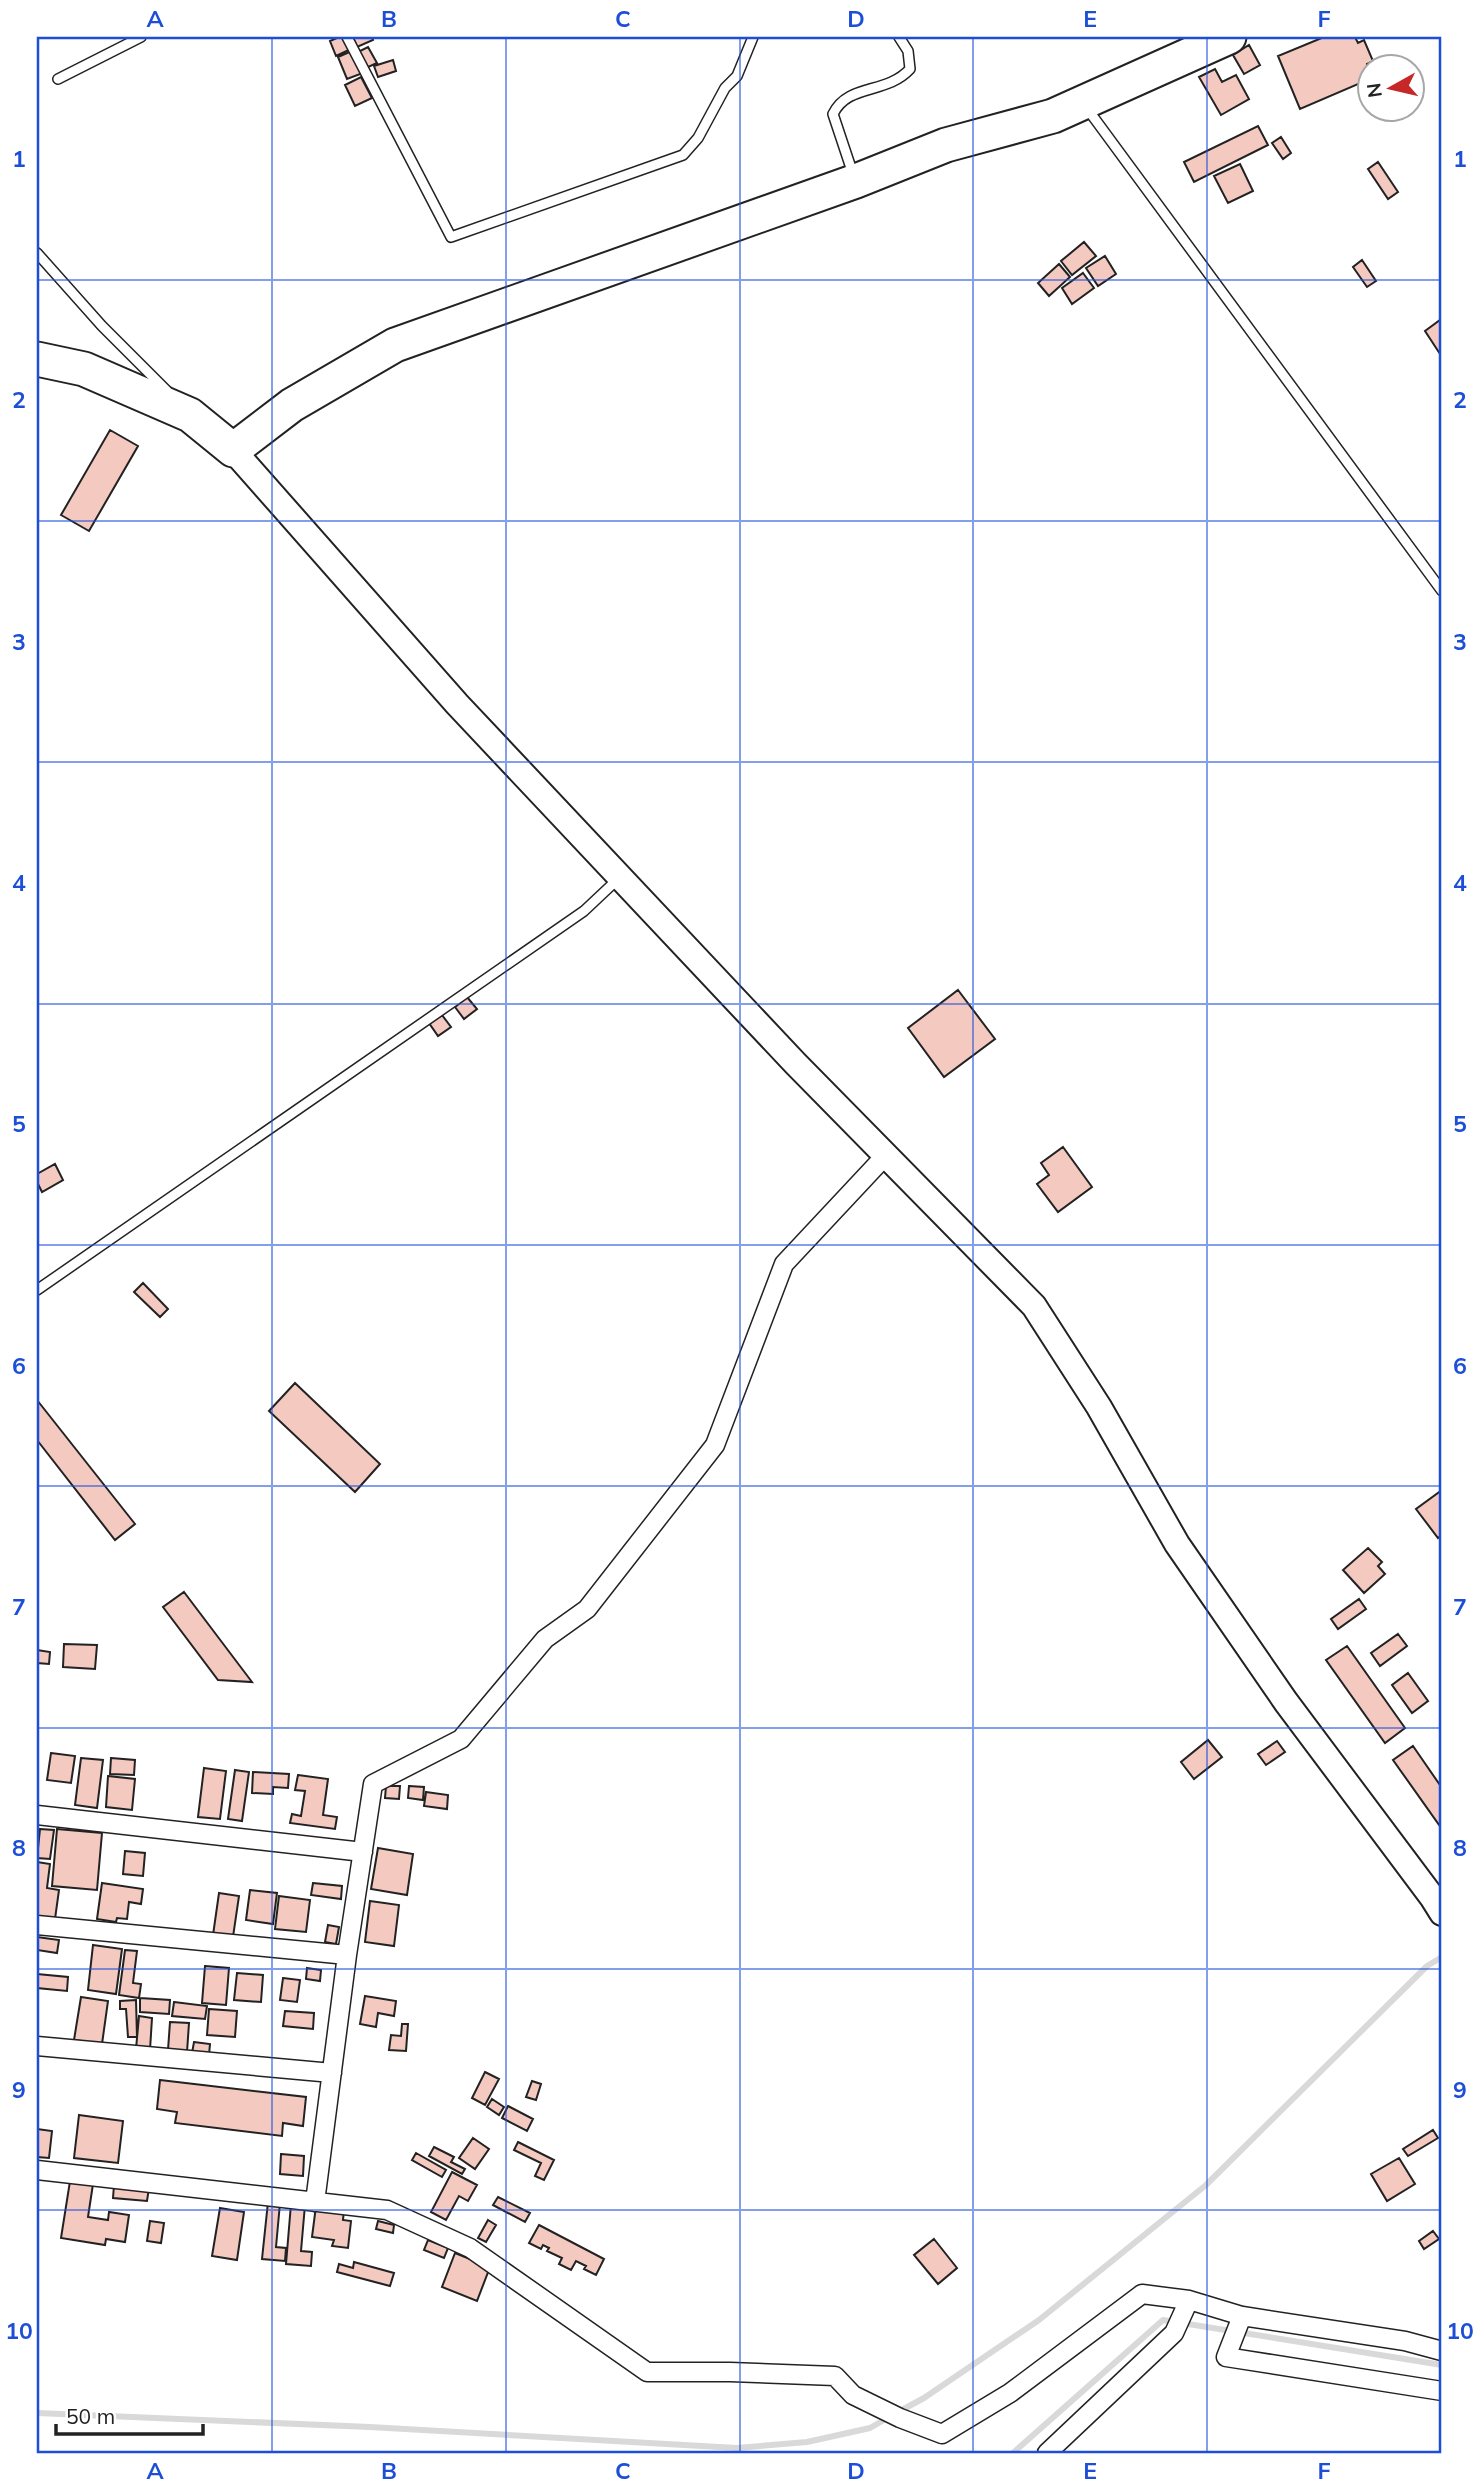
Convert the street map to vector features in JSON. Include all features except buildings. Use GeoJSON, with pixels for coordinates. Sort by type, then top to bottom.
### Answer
{"type":"FeatureCollection","features":[{"type":"Feature","properties":{"kind":"highway"},"geometry":{"type":"LineString","coordinates":[[37,359],[84,369],[190,415],[233,450],[292,405],[395,345],[856,181],[946,145],[1054,116],[1229,37]]}},
{"type":"Feature","properties":{"kind":"main road"},"geometry":{"type":"LineString","coordinates":[[233,450],[457,704],[795,1063],[1034,1306],[1100,1407],[1177,1544],[1286,1702],[1439,1902]]}},
{"type":"Feature","properties":{"kind":"street"},"geometry":{"type":"LineString","coordinates":[[315,2202],[373,1784],[461,1739],[545,1639],[587,1609],[715,1444],[785,1264],[886,1155]]}},
{"type":"Feature","properties":{"kind":"street"},"geometry":{"type":"LineString","coordinates":[[37,1815],[363,1852]]}},
{"type":"Feature","properties":{"kind":"street"},"geometry":{"type":"LineString","coordinates":[[37,1925],[348,1955]]}},
{"type":"Feature","properties":{"kind":"street"},"geometry":{"type":"LineString","coordinates":[[37,2046],[332,2073]]}},
{"type":"Feature","properties":{"kind":"street"},"geometry":{"type":"LineString","coordinates":[[37,2170],[387,2210],[470,2248],[647,2372],[835,2376],[853,2395],[900,2418],[942,2434],[1010,2393],[1142,2294],[1189,2300],[1242,2316],[1405,2341],[1442,2351]]}},
{"type":"Feature","properties":{"kind":"street"},"geometry":{"type":"LineString","coordinates":[[1047,2453],[1174,2333],[1189,2300]]}},
{"type":"Feature","properties":{"kind":"street"},"geometry":{"type":"LineString","coordinates":[[1242,2316],[1226,2357],[1442,2391]]}},
{"type":"Feature","properties":{"kind":"lane"},"geometry":{"type":"LineString","coordinates":[[58,79],[141,37]]}},
{"type":"Feature","properties":{"kind":"lane"},"geometry":{"type":"LineString","coordinates":[[347,37],[451,237],[682,155],[698,138],[725,88],[737,76],[753,37]]}},
{"type":"Feature","properties":{"kind":"lane"},"geometry":{"type":"LineString","coordinates":[[856,181],[833,114],[838,105],[854,94],[890,85],[910,69],[908,51],[899,37]]}},
{"type":"Feature","properties":{"kind":"lane"},"geometry":{"type":"LineString","coordinates":[[1083,102],[1442,591]]}},
{"type":"Feature","properties":{"kind":"lane"},"geometry":{"type":"LineString","coordinates":[[37,254],[102,326],[190,415]]}},
{"type":"Feature","properties":{"kind":"lane"},"geometry":{"type":"LineString","coordinates":[[37,1290],[584,911],[621,877]]}},
{"type":"Feature","properties":{"kind":"waterway"},"geometry":{"type":"LineString","coordinates":[[898,2412],[924,2398],[1039,2320],[1206,2185],[1427,1966],[1442,1957]]}},
{"type":"Feature","properties":{"kind":"waterway"},"geometry":{"type":"LineString","coordinates":[[1013,2453],[1163,2320],[1442,2365]]}},
{"type":"Feature","properties":{"kind":"waterway"},"geometry":{"type":"LineString","coordinates":[[37,2413],[370,2427],[737,2448],[807,2442],[870,2428],[889,2417]]}}]}
